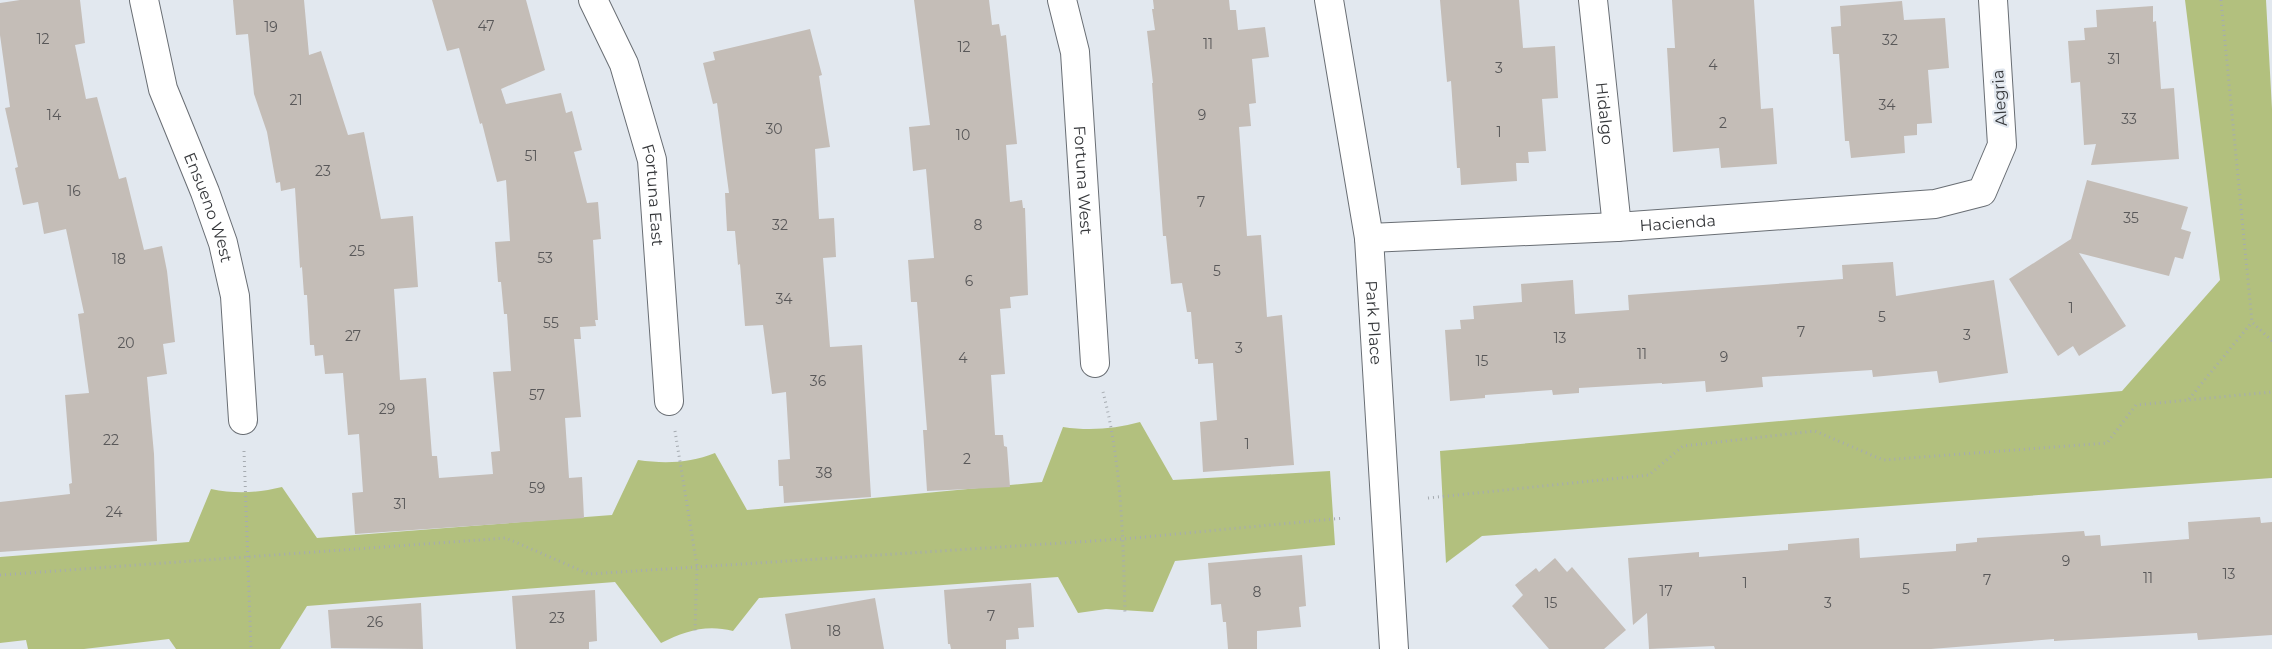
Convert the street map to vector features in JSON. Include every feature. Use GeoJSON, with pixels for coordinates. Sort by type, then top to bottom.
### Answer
{"type":"FeatureCollection","features":[{"type":"Feature","properties":{"kind":"street","name":"Ensueno West"},"geometry":{"type":"LineString","coordinates":[[144,0],[163,90],[208,201],[223,244],[235,296],[243,420]]}},
{"type":"Feature","properties":{"kind":"street","name":"Fortuna East"},"geometry":{"type":"LineString","coordinates":[[593,0],[624,64],[652,160],[669,401]]}},
{"type":"Feature","properties":{"kind":"street","name":"Fortuna West"},"geometry":{"type":"LineString","coordinates":[[1062,0],[1075,52],[1095,363]]}},
{"type":"Feature","properties":{"kind":"street","name":"Park Place"},"geometry":{"type":"LineString","coordinates":[[1329,0],[1369,238],[1394,649]]}},
{"type":"Feature","properties":{"kind":"street","name":"Hidalgo"},"geometry":{"type":"LineString","coordinates":[[1593,0],[1617,227]]}},
{"type":"Feature","properties":{"kind":"street","name":"Alegria"},"geometry":{"type":"LineString","coordinates":[[1982,192],[2002,145],[1993,0]]}},
{"type":"Feature","properties":{"kind":"street","name":"Hacienda"},"geometry":{"type":"LineString","coordinates":[[1369,238],[1617,227],[1935,204],[1982,192]]}},
{"type":"Feature","properties":{"kind":"path"},"geometry":{"type":"LineString","coordinates":[[2221,0],[2252,322],[2272,341]]}},
{"type":"Feature","properties":{"kind":"path"},"geometry":{"type":"LineString","coordinates":[[2188,400],[2252,322]]}},
{"type":"Feature","properties":{"kind":"path"},"geometry":{"type":"LineString","coordinates":[[1095,363],[1112,426],[1123,538],[1125,614]]}},
{"type":"Feature","properties":{"kind":"path"},"geometry":{"type":"LineString","coordinates":[[1428,498],[1650,475],[1684,446],[1815,432],[1883,460],[2107,443],[2136,405],[2272,392]]}},
{"type":"Feature","properties":{"kind":"path"},"geometry":{"type":"LineString","coordinates":[[669,401],[681,459],[697,566],[695,631]]}},
{"type":"Feature","properties":{"kind":"path"},"geometry":{"type":"LineString","coordinates":[[243,420],[251,649]]}},
{"type":"Feature","properties":{"kind":"path"},"geometry":{"type":"LineString","coordinates":[[0,575],[506,538],[589,574],[1123,538],[1344,518]]}},
{"type":"Feature","properties":{"kind":"green space"},"geometry":{"type":"Polygon","coordinates":[[[2185,0],[2266,0],[2272,109],[2272,478],[1482,536],[1446,563],[1440,451],[2122,391],[2220,280],[2185,0]]]}},
{"type":"Feature","properties":{"kind":"green space"},"geometry":{"type":"Polygon","coordinates":[[[1140,422],[1173,480],[1330,471],[1335,545],[1175,561],[1153,612],[1106,609],[1078,613],[1058,577],[759,598],[733,631],[714,628],[696,630],[661,643],[615,582],[307,606],[280,649],[176,649],[169,639],[84,649],[28,649],[26,640],[0,643],[0,557],[189,542],[211,489],[246,492],[282,487],[317,538],[612,515],[638,460],[677,462],[715,453],[747,510],[1042,482],[1063,427],[1102,429],[1140,422]]]}},
{"type":"Feature","properties":{"kind":"building"},"geometry":{"type":"Polygon","coordinates":[[[20,0],[80,0],[85,43],[75,45],[86,99],[97,97],[119,179],[126,177],[144,250],[162,246],[167,271],[175,342],[163,344],[167,374],[147,377],[154,454],[157,541],[0,552],[0,502],[70,494],[69,484],[72,483],[65,395],[89,393],[78,314],[84,313],[66,229],[44,234],[38,202],[23,205],[15,168],[18,167],[5,108],[10,107],[0,35],[0,3],[20,0]]]}},
{"type":"Feature","properties":{"kind":"building"},"geometry":{"type":"Polygon","coordinates":[[[233,0],[304,0],[309,55],[321,51],[348,135],[364,132],[381,219],[413,216],[418,287],[394,289],[400,380],[426,378],[432,456],[437,456],[439,478],[493,474],[491,452],[500,451],[493,372],[511,371],[507,314],[504,314],[501,282],[498,282],[495,242],[510,241],[506,180],[497,182],[482,123],[480,124],[459,48],[447,51],[432,0],[526,0],[545,70],[501,89],[506,104],[561,93],[566,113],[572,111],[582,150],[574,152],[587,203],[598,202],[601,239],[593,240],[598,320],[595,320],[596,326],[580,327],[581,339],[574,339],[581,417],[565,418],[569,478],[582,477],[584,518],[355,534],[352,493],[363,492],[359,434],[348,435],[343,373],[325,374],[323,355],[315,356],[314,345],[310,345],[307,295],[304,295],[302,267],[300,268],[295,188],[281,191],[280,182],[276,183],[267,132],[254,94],[248,34],[236,35],[233,0]]]}},
{"type":"Feature","properties":{"kind":"building"},"geometry":{"type":"Polygon","coordinates":[[[914,0],[989,0],[992,25],[999,24],[1001,36],[1006,35],[1017,144],[1006,145],[1010,202],[1022,200],[1023,208],[1025,208],[1028,295],[1010,297],[1011,308],[1000,309],[1005,374],[991,375],[995,435],[1003,435],[1004,446],[1007,447],[1010,487],[927,491],[923,430],[927,430],[917,302],[911,302],[908,260],[934,258],[926,169],[913,171],[909,127],[930,125],[914,0]]]}},
{"type":"Feature","properties":{"kind":"building"},"geometry":{"type":"Polygon","coordinates":[[[1153,0],[1229,0],[1230,10],[1236,10],[1238,30],[1265,27],[1269,57],[1252,59],[1256,103],[1249,104],[1251,126],[1239,127],[1247,236],[1261,235],[1267,317],[1282,315],[1294,465],[1203,472],[1200,422],[1217,420],[1213,363],[1198,364],[1198,359],[1195,359],[1191,312],[1187,312],[1182,283],[1171,284],[1166,236],[1163,236],[1153,83],[1147,31],[1155,30],[1152,9],[1154,9],[1153,0]]]}},
{"type":"Feature","properties":{"kind":"building"},"geometry":{"type":"Polygon","coordinates":[[[1440,0],[1519,0],[1523,48],[1555,46],[1558,98],[1542,99],[1546,151],[1528,152],[1529,163],[1516,163],[1517,181],[1461,185],[1460,168],[1457,168],[1451,81],[1447,82],[1440,0]]]}},
{"type":"Feature","properties":{"kind":"building"},"geometry":{"type":"Polygon","coordinates":[[[1672,0],[1754,0],[1761,109],[1773,108],[1777,164],[1721,168],[1719,148],[1673,152],[1667,48],[1675,48],[1672,0]]]}},
{"type":"Feature","properties":{"kind":"building"},"geometry":{"type":"Polygon","coordinates":[[[1902,1],[1904,20],[1945,18],[1949,68],[1928,70],[1932,123],[1917,124],[1917,135],[1904,136],[1905,153],[1851,158],[1849,141],[1845,141],[1839,54],[1833,54],[1831,27],[1841,26],[1840,6],[1902,1]]]}},
{"type":"Feature","properties":{"kind":"building"},"geometry":{"type":"Polygon","coordinates":[[[2153,6],[2153,22],[2156,21],[2161,89],[2174,88],[2179,159],[2091,165],[2096,144],[2084,145],[2080,82],[2071,83],[2068,41],[2085,40],[2084,28],[2097,27],[2096,10],[2153,6]]]}},
{"type":"Feature","properties":{"kind":"building"},"geometry":{"type":"Polygon","coordinates":[[[810,29],[822,75],[819,76],[830,147],[815,149],[819,219],[834,218],[836,257],[823,258],[830,347],[862,345],[871,497],[784,503],[783,486],[779,486],[778,460],[790,459],[786,392],[772,394],[763,325],[745,326],[740,264],[738,265],[735,231],[727,231],[725,193],[729,193],[717,103],[713,104],[703,63],[715,60],[713,52],[810,29]]]}},
{"type":"Feature","properties":{"kind":"building"},"geometry":{"type":"Polygon","coordinates":[[[2087,180],[2188,207],[2181,229],[2191,232],[2183,259],[2175,257],[2169,276],[2079,253],[2126,326],[2079,356],[2073,346],[2058,356],[2009,279],[2071,239],[2087,180]]]}},
{"type":"Feature","properties":{"kind":"building"},"geometry":{"type":"Polygon","coordinates":[[[1893,262],[1896,296],[1994,280],[2008,373],[1939,383],[1937,371],[1873,377],[1872,370],[1762,377],[1763,387],[1706,392],[1705,381],[1579,388],[1579,393],[1553,395],[1552,390],[1485,395],[1485,398],[1450,401],[1445,330],[1461,329],[1460,320],[1474,319],[1473,306],[1522,302],[1521,284],[1573,280],[1575,314],[1629,310],[1628,295],[1843,279],[1842,265],[1893,262]]]}},
{"type":"Feature","properties":{"kind":"building"},"geometry":{"type":"Polygon","coordinates":[[[2260,517],[2261,523],[2272,522],[2272,635],[2198,640],[2197,633],[2054,641],[2054,639],[1931,649],[1715,649],[1714,646],[1649,649],[1647,613],[1633,625],[1628,558],[1699,552],[1699,557],[1788,550],[1788,544],[1859,538],[1860,558],[1956,551],[1956,544],[1977,542],[1977,538],[2084,531],[2085,536],[2100,535],[2101,546],[2189,539],[2188,522],[2260,517]]]}},
{"type":"Feature","properties":{"kind":"building"},"geometry":{"type":"Polygon","coordinates":[[[1302,555],[1306,606],[1299,607],[1301,627],[1257,631],[1257,649],[1228,649],[1226,622],[1223,622],[1221,604],[1211,605],[1208,563],[1302,555]]]}},
{"type":"Feature","properties":{"kind":"building"},"geometry":{"type":"Polygon","coordinates":[[[1555,558],[1567,572],[1572,567],[1626,630],[1604,649],[1549,649],[1512,606],[1523,595],[1515,585],[1536,568],[1539,572],[1555,558]]]}},
{"type":"Feature","properties":{"kind":"building"},"geometry":{"type":"Polygon","coordinates":[[[1031,583],[1034,627],[1018,628],[1019,639],[1006,640],[1006,649],[951,649],[950,644],[948,644],[944,590],[1031,583]]]}},
{"type":"Feature","properties":{"kind":"building"},"geometry":{"type":"Polygon","coordinates":[[[595,590],[597,641],[589,642],[589,649],[516,649],[512,596],[595,590]]]}},
{"type":"Feature","properties":{"kind":"building"},"geometry":{"type":"Polygon","coordinates":[[[875,598],[884,649],[791,649],[785,614],[875,598]]]}},
{"type":"Feature","properties":{"kind":"building"},"geometry":{"type":"Polygon","coordinates":[[[421,603],[423,649],[331,648],[328,610],[421,603]]]}}]}
